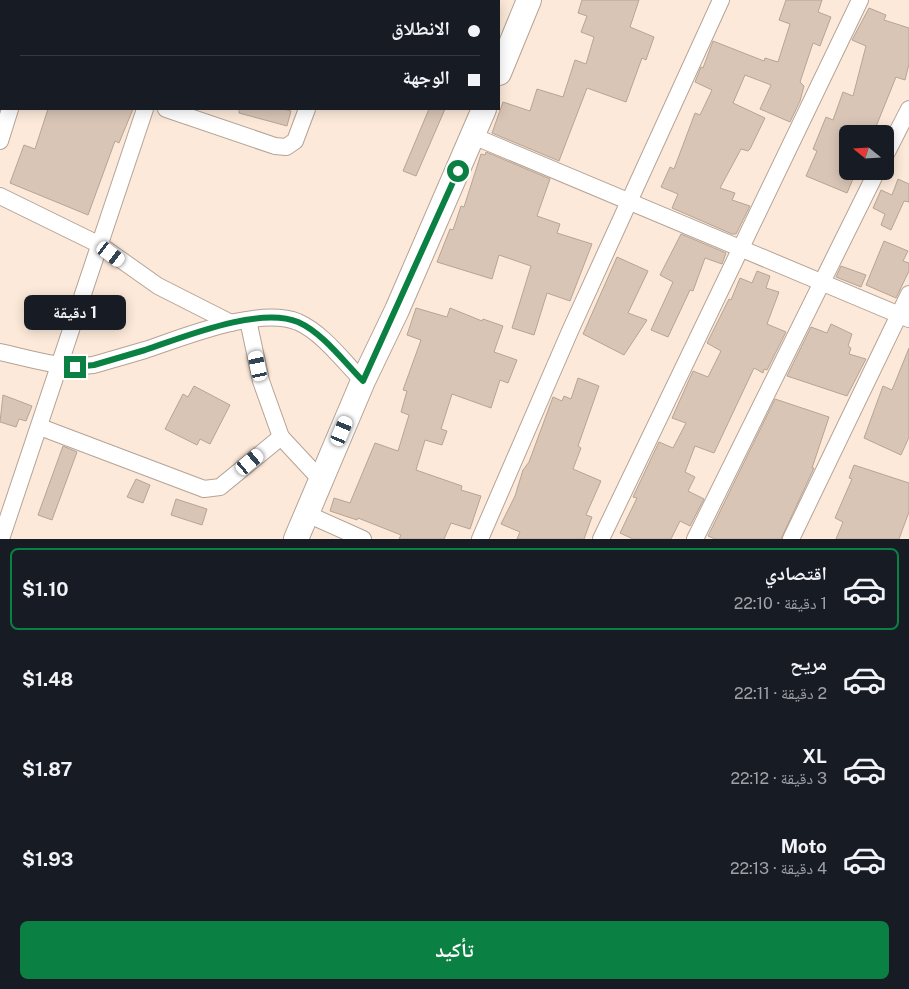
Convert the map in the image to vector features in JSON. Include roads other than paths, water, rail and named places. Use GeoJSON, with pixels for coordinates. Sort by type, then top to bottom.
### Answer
{"type":"FeatureCollection","features":[{"type":"Feature","properties":{"kind":"street"},"geometry":{"type":"LineString","coordinates":[[500,71],[529,0]]}},
{"type":"Feature","properties":{"kind":"street"},"geometry":{"type":"LineString","coordinates":[[480,539],[629,200],[721,0]]}},
{"type":"Feature","properties":{"kind":"street"},"geometry":{"type":"LineString","coordinates":[[600,539],[860,0]]}},
{"type":"Feature","properties":{"kind":"street"},"geometry":{"type":"LineString","coordinates":[[894,138],[909,109]]}},
{"type":"Feature","properties":{"kind":"street"},"geometry":{"type":"LineString","coordinates":[[0,141],[10,110]]}},
{"type":"Feature","properties":{"kind":"street"},"geometry":{"type":"LineString","coordinates":[[0,539],[40,427],[145,110]]}},
{"type":"Feature","properties":{"kind":"street"},"geometry":{"type":"LineString","coordinates":[[169,110],[275,146],[286,146],[295,141],[307,110]]}},
{"type":"Feature","properties":{"kind":"street"},"geometry":{"type":"LineString","coordinates":[[296,539],[363,381],[397,310],[484,110]]}},
{"type":"Feature","properties":{"kind":"street"},"geometry":{"type":"LineString","coordinates":[[473,136],[904,317]]}},
{"type":"Feature","properties":{"kind":"street"},"geometry":{"type":"LineString","coordinates":[[695,539],[872,180]]}},
{"type":"Feature","properties":{"kind":"street"},"geometry":{"type":"LineString","coordinates":[[0,196],[100,245],[158,286],[231,323]]}},
{"type":"Feature","properties":{"kind":"street"},"geometry":{"type":"LineString","coordinates":[[791,539],[904,317],[909,294]]}},
{"type":"Feature","properties":{"kind":"street"},"geometry":{"type":"LineString","coordinates":[[0,352],[59,366],[94,365],[231,323],[266,318],[296,322],[310,328],[363,381]]}},
{"type":"Feature","properties":{"kind":"street"},"geometry":{"type":"LineString","coordinates":[[248,320],[261,381],[281,437],[321,480]]}},
{"type":"Feature","properties":{"kind":"street"},"geometry":{"type":"LineString","coordinates":[[40,427],[204,489],[212,490],[220,487],[281,437]]}},
{"type":"Feature","properties":{"kind":"street"},"geometry":{"type":"LineString","coordinates":[[307,514],[363,539]]}}]}
